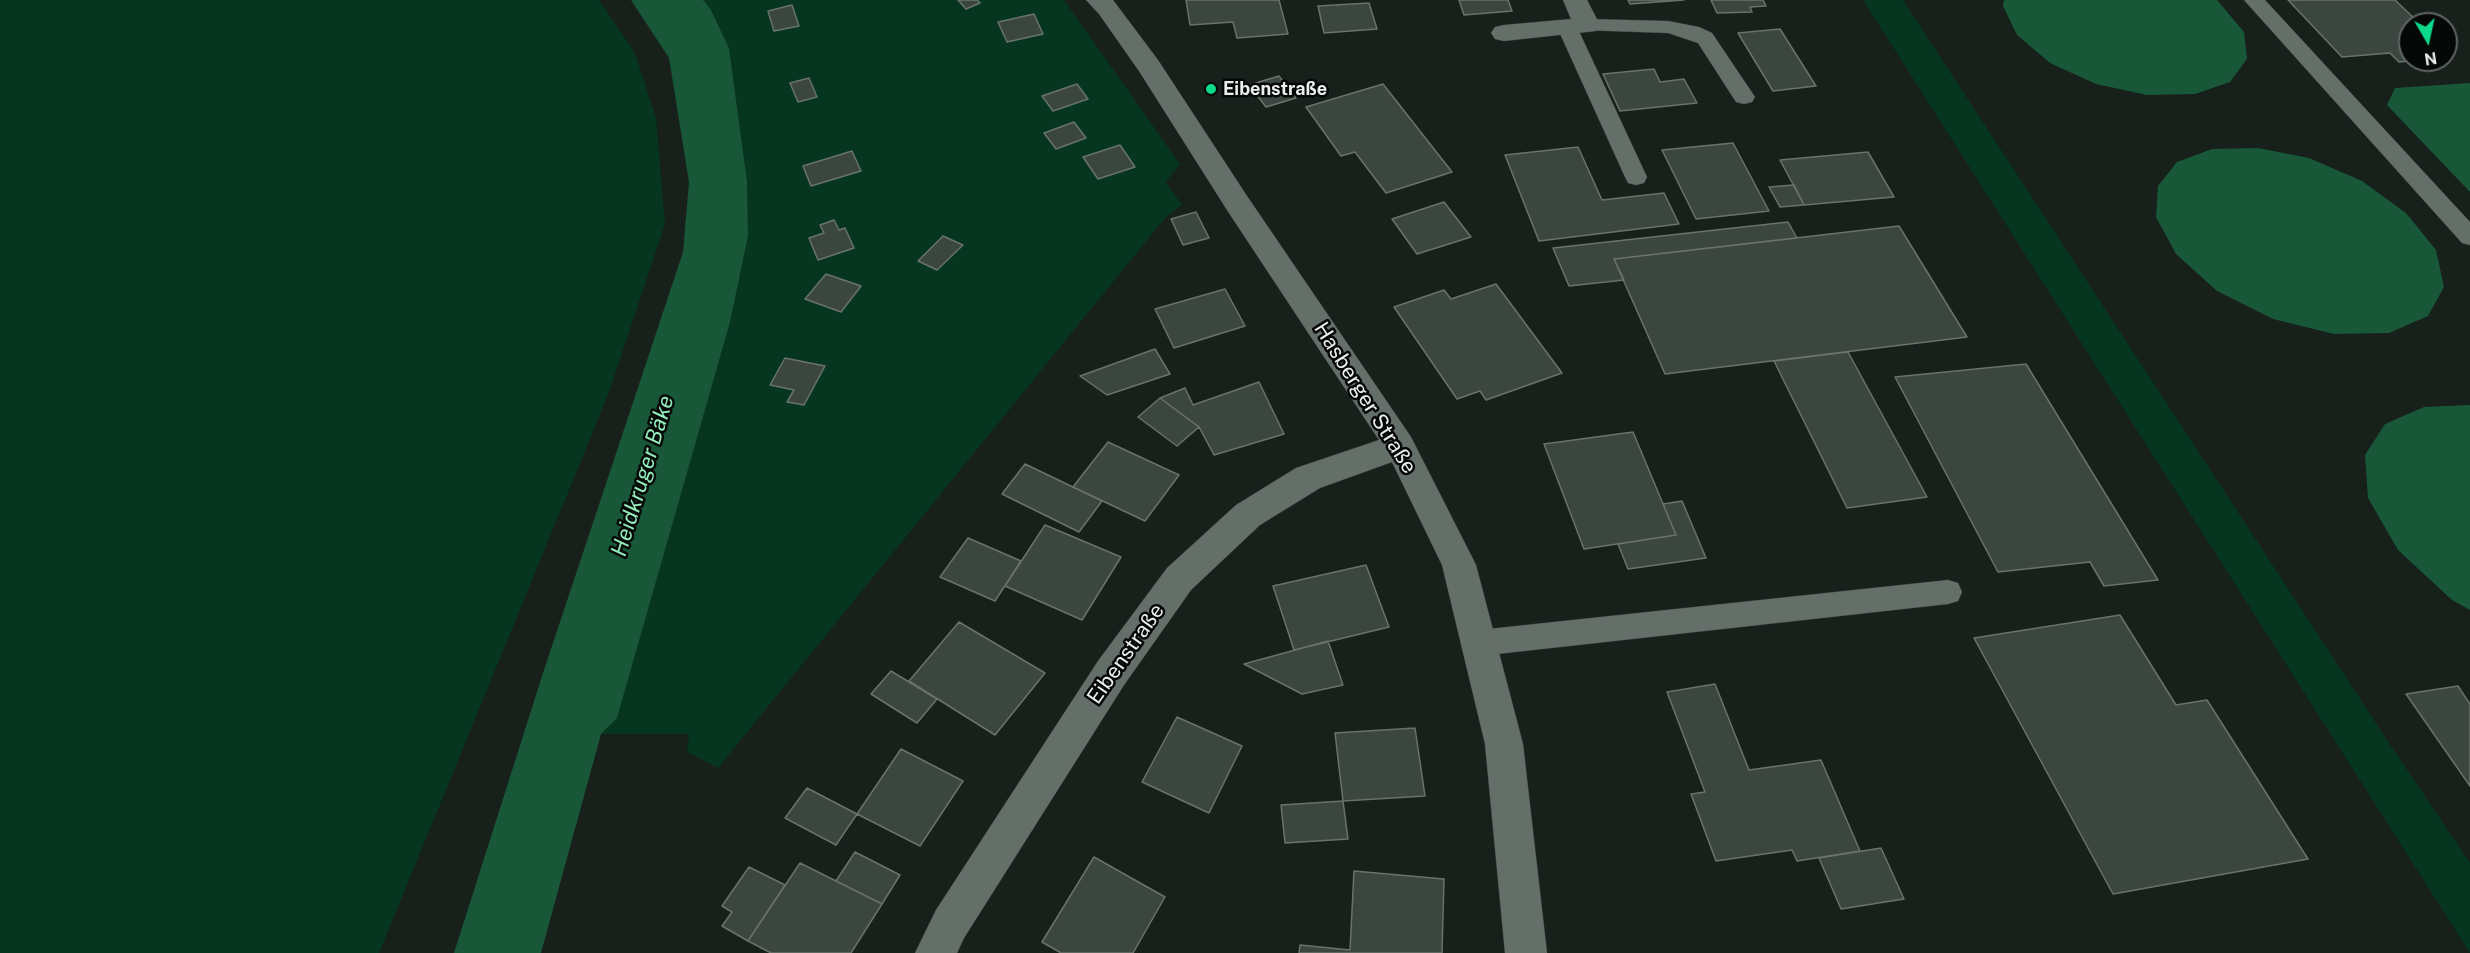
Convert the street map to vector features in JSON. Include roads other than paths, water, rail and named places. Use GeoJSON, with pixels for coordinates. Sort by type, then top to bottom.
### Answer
{"type":"FeatureCollection","features":[{"type":"Feature","properties":{"kind":"street","name":"Hasberger Straße"},"geometry":{"type":"LineString","coordinates":[[1098,0],[1108,9],[1149,66],[1237,203],[1400,446],[1459,565],[1504,744],[1526,953]]}},
{"type":"Feature","properties":{"kind":"street"},"geometry":{"type":"LineString","coordinates":[[1504,33],[1577,26],[1575,0]]}},
{"type":"Feature","properties":{"kind":"street","name":"Eibenstraße"},"geometry":{"type":"LineString","coordinates":[[936,953],[950,924],[1105,683],[1179,579],[1248,515],[1308,478],[1400,446]]}},
{"type":"Feature","properties":{"kind":"lane"},"geometry":{"type":"LineString","coordinates":[[2254,0],[2470,237]]}},
{"type":"Feature","properties":{"kind":"lane"},"geometry":{"type":"LineString","coordinates":[[1636,177],[1577,26],[1668,27],[1698,35],[1705,38],[1715,51],[1744,97]]}},
{"type":"Feature","properties":{"kind":"lane"},"geometry":{"type":"LineString","coordinates":[[1479,644],[1948,592]]}},
{"type":"Feature","properties":{"kind":"water","name":"Heidkruger Bäke"},"geometry":{"type":"Polygon","coordinates":[[[631,0],[703,0],[711,10],[729,48],[747,181],[748,236],[730,322],[617,718],[601,734],[541,953],[454,953],[543,673],[683,252],[689,182],[669,58],[631,0]]]}},
{"type":"Feature","properties":{"kind":"water"},"geometry":{"type":"Polygon","coordinates":[[[2004,0],[2217,0],[2244,32],[2247,59],[2230,82],[2195,94],[2147,95],[2096,84],[2050,63],[2017,35],[2003,6],[2004,0]]]}},
{"type":"Feature","properties":{"kind":"water"},"geometry":{"type":"Polygon","coordinates":[[[2470,83],[2470,192],[2387,105],[2395,88],[2470,83]]]}},
{"type":"Feature","properties":{"kind":"water"},"geometry":{"type":"Polygon","coordinates":[[[2258,148],[2309,158],[2362,181],[2406,213],[2436,250],[2444,287],[2428,316],[2389,333],[2334,334],[2273,319],[2217,291],[2176,254],[2156,217],[2158,186],[2177,162],[2212,149],[2258,148]]]}},
{"type":"Feature","properties":{"kind":"water"},"geometry":{"type":"Polygon","coordinates":[[[2470,405],[2470,610],[2452,600],[2398,550],[2368,498],[2365,455],[2385,424],[2424,407],[2470,405]]]}},
{"type":"Feature","properties":{"kind":"place","name":"Eibenstraße"},"geometry":{"type":"Point","coordinates":[1211,89]}}]}
